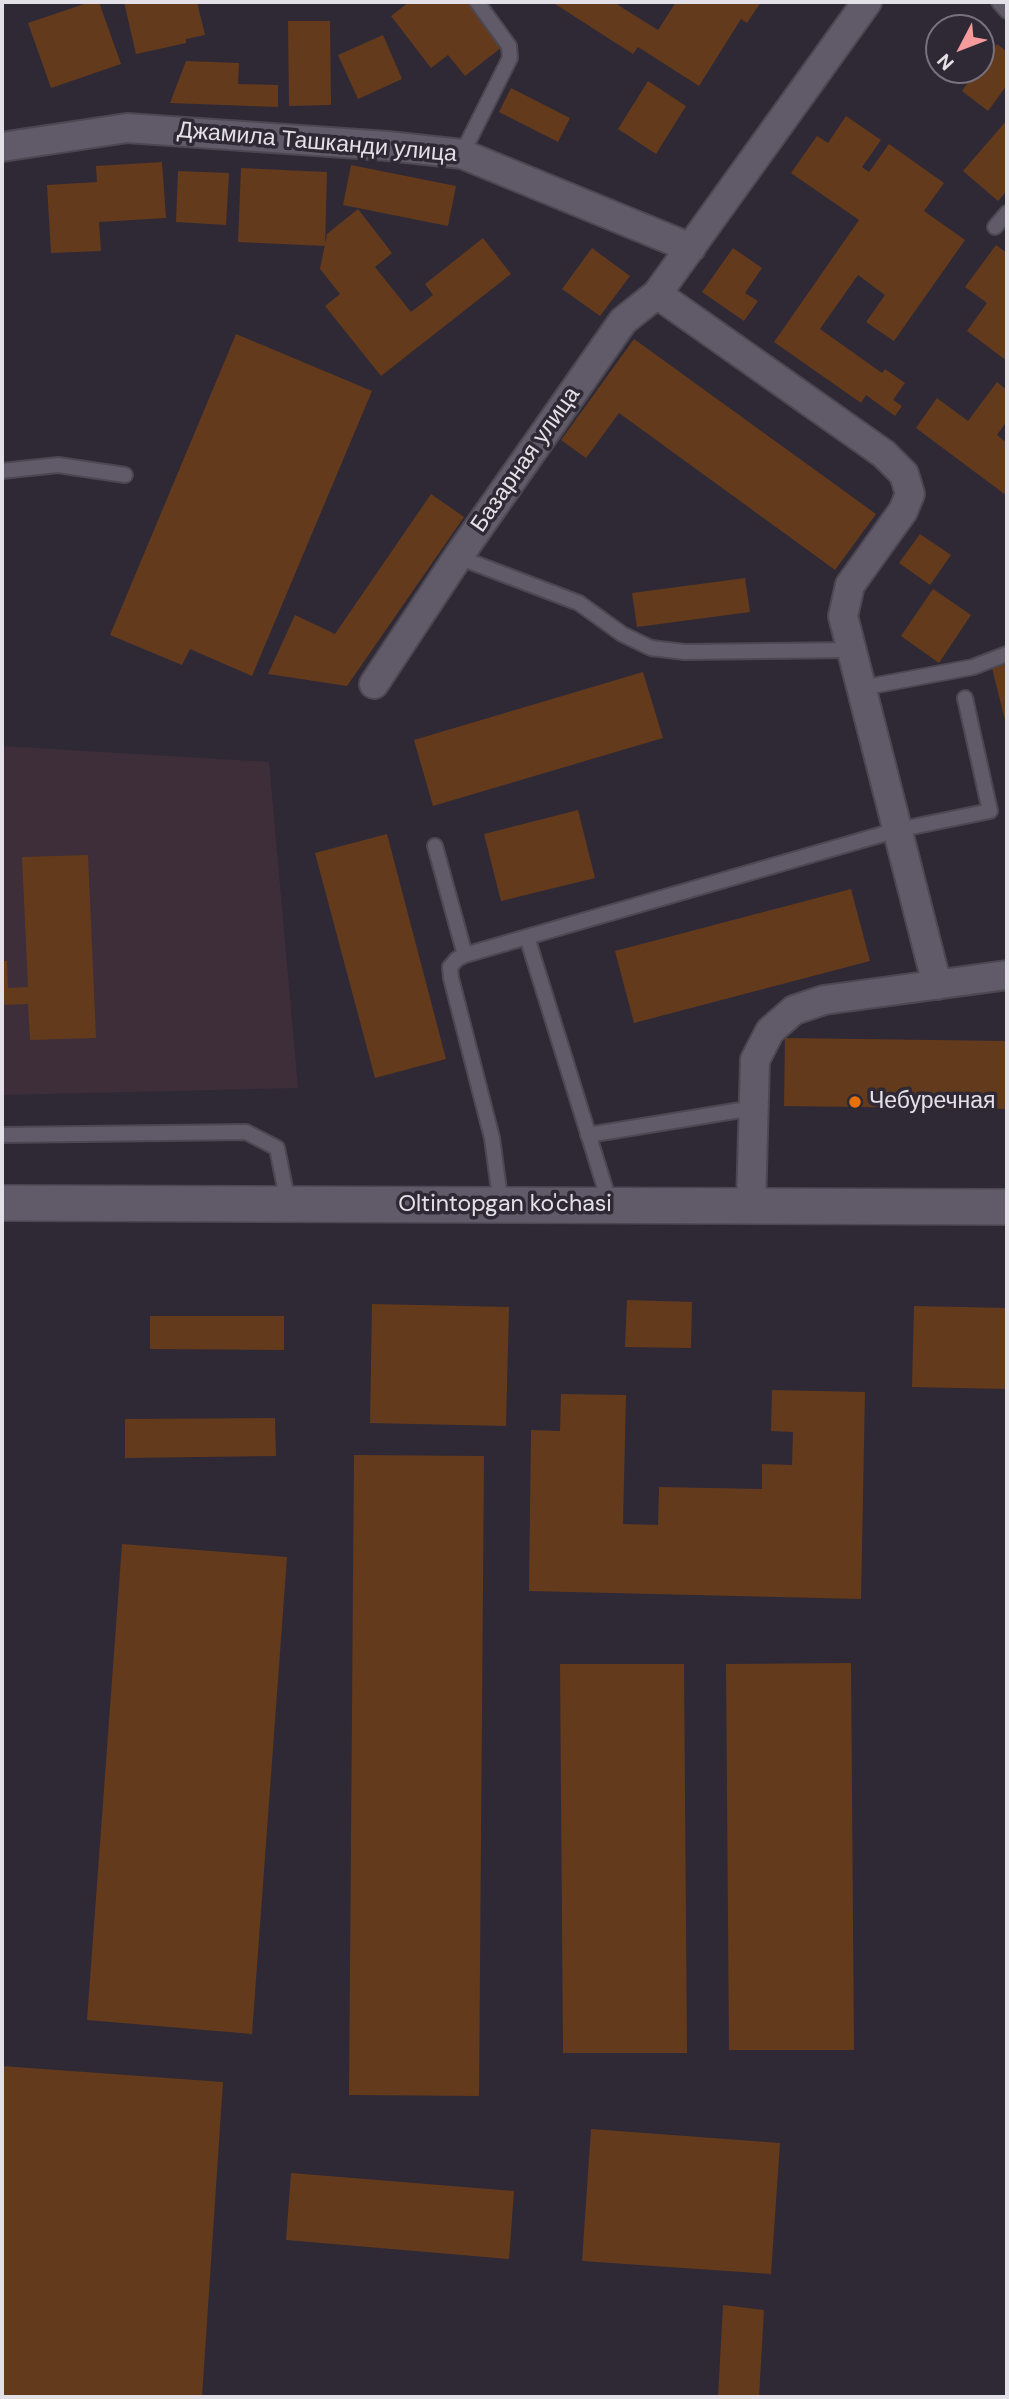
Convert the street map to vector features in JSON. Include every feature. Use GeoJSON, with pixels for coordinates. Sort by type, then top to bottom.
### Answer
{"type":"FeatureCollection","features":[{"type":"Feature","properties":{"kind":"street"},"geometry":{"type":"LineString","coordinates":[[691,247],[867,2]]}},
{"type":"Feature","properties":{"kind":"street","name":"Джамила Ташканди улица"},"geometry":{"type":"LineString","coordinates":[[2,147],[127,128],[388,146],[463,154],[691,247]]}},
{"type":"Feature","properties":{"kind":"street","name":"Базарная улица"},"geometry":{"type":"LineString","coordinates":[[374,684],[458,557],[623,321],[657,294],[691,247]]}},
{"type":"Feature","properties":{"kind":"street"},"geometry":{"type":"LineString","coordinates":[[657,294],[884,454],[904,474],[909,494],[903,511],[850,586],[843,616],[937,985]]}},
{"type":"Feature","properties":{"kind":"street"},"geometry":{"type":"LineString","coordinates":[[751,1206],[755,1060],[770,1031],[793,1010],[824,1000],[1007,975]]}},
{"type":"Feature","properties":{"kind":"street","name":"Oltintopgan ko'chasi"},"geometry":{"type":"LineString","coordinates":[[2,1203],[1007,1207]]}},
{"type":"Feature","properties":{"kind":"lane"},"geometry":{"type":"LineString","coordinates":[[463,154],[510,58],[509,46],[477,2]]}},
{"type":"Feature","properties":{"kind":"lane"},"geometry":{"type":"LineString","coordinates":[[999,2],[1007,11]]}},
{"type":"Feature","properties":{"kind":"lane"},"geometry":{"type":"LineString","coordinates":[[995,227],[1007,213]]}},
{"type":"Feature","properties":{"kind":"lane"},"geometry":{"type":"LineString","coordinates":[[2,471],[58,465],[125,475]]}},
{"type":"Feature","properties":{"kind":"lane"},"geometry":{"type":"LineString","coordinates":[[458,557],[579,603],[622,635],[651,648],[685,652],[852,650]]}},
{"type":"Feature","properties":{"kind":"lane"},"geometry":{"type":"LineString","coordinates":[[861,688],[972,667],[1007,654]]}},
{"type":"Feature","properties":{"kind":"lane"},"geometry":{"type":"LineString","coordinates":[[501,1205],[492,1138],[451,978],[450,967],[457,959],[465,954],[897,830],[990,811],[965,698]]}},
{"type":"Feature","properties":{"kind":"lane"},"geometry":{"type":"LineString","coordinates":[[435,846],[465,954]]}},
{"type":"Feature","properties":{"kind":"lane"},"geometry":{"type":"LineString","coordinates":[[527,937],[611,1205]]}},
{"type":"Feature","properties":{"kind":"lane"},"geometry":{"type":"LineString","coordinates":[[588,1135],[754,1108]]}},
{"type":"Feature","properties":{"kind":"lane"},"geometry":{"type":"LineString","coordinates":[[2,1136],[246,1132],[277,1149],[288,1204]]}},
{"type":"Feature","properties":{"kind":"shaded area"},"geometry":{"type":"Polygon","coordinates":[[[2,746],[269,762],[298,1088],[2,1095],[2,746]]]}},
{"type":"Feature","properties":{"kind":"building"},"geometry":{"type":"Polygon","coordinates":[[[90,2],[99,2],[121,64],[51,88],[28,23],[90,2]]]}},
{"type":"Feature","properties":{"kind":"building"},"geometry":{"type":"Polygon","coordinates":[[[124,2],[197,2],[205,35],[186,39],[186,43],[136,54],[124,2]]]}},
{"type":"Feature","properties":{"kind":"building"},"geometry":{"type":"Polygon","coordinates":[[[409,2],[467,2],[502,47],[465,76],[448,55],[431,68],[391,16],[409,2]]]}},
{"type":"Feature","properties":{"kind":"building"},"geometry":{"type":"Polygon","coordinates":[[[619,2],[618,5],[658,30],[676,2],[761,2],[747,23],[741,19],[699,86],[638,47],[633,54],[555,4],[619,2]]]}},
{"type":"Feature","properties":{"kind":"building"},"geometry":{"type":"Polygon","coordinates":[[[288,21],[330,21],[331,105],[289,106],[288,21]]]}},
{"type":"Feature","properties":{"kind":"building"},"geometry":{"type":"Polygon","coordinates":[[[383,35],[402,79],[358,99],[338,55],[383,35]]]}},
{"type":"Feature","properties":{"kind":"building"},"geometry":{"type":"Polygon","coordinates":[[[997,44],[1007,52],[1007,85],[988,111],[962,91],[967,84],[995,84],[997,44]]]}},
{"type":"Feature","properties":{"kind":"building"},"geometry":{"type":"Polygon","coordinates":[[[186,61],[239,63],[238,84],[278,85],[278,107],[170,103],[186,61]]]}},
{"type":"Feature","properties":{"kind":"building"},"geometry":{"type":"Polygon","coordinates":[[[648,81],[686,106],[656,154],[618,129],[648,81]]]}},
{"type":"Feature","properties":{"kind":"building"},"geometry":{"type":"Polygon","coordinates":[[[511,88],[570,118],[558,142],[499,112],[511,88]]]}},
{"type":"Feature","properties":{"kind":"building"},"geometry":{"type":"Polygon","coordinates":[[[846,116],[881,140],[862,167],[869,172],[889,144],[944,183],[924,211],[965,240],[894,341],[866,322],[885,295],[858,275],[820,329],[882,373],[885,369],[905,383],[893,400],[902,406],[895,416],[866,395],[861,403],[774,342],[859,220],[791,173],[817,136],[828,143],[846,116]]]}},
{"type":"Feature","properties":{"kind":"building"},"geometry":{"type":"Polygon","coordinates":[[[1007,120],[1007,191],[998,201],[963,171],[1007,120]]]}},
{"type":"Feature","properties":{"kind":"building"},"geometry":{"type":"Polygon","coordinates":[[[162,162],[166,218],[99,222],[101,251],[51,253],[47,185],[97,182],[96,166],[162,162]]]}},
{"type":"Feature","properties":{"kind":"building"},"geometry":{"type":"Polygon","coordinates":[[[351,165],[456,186],[448,226],[343,205],[351,165]]]}},
{"type":"Feature","properties":{"kind":"building"},"geometry":{"type":"Polygon","coordinates":[[[241,168],[327,172],[325,246],[238,242],[241,168]]]}},
{"type":"Feature","properties":{"kind":"building"},"geometry":{"type":"Polygon","coordinates":[[[178,171],[229,173],[226,225],[176,222],[178,171]]]}},
{"type":"Feature","properties":{"kind":"building"},"geometry":{"type":"Polygon","coordinates":[[[358,209],[392,253],[375,267],[411,312],[433,295],[425,284],[483,238],[511,274],[381,376],[325,306],[340,294],[320,269],[327,234],[358,209]]]}},
{"type":"Feature","properties":{"kind":"building"},"geometry":{"type":"Polygon","coordinates":[[[996,245],[1007,253],[1007,361],[967,331],[987,303],[965,287],[996,245]]]}},
{"type":"Feature","properties":{"kind":"building"},"geometry":{"type":"Polygon","coordinates":[[[592,248],[630,276],[600,316],[562,289],[592,248]]]}},
{"type":"Feature","properties":{"kind":"building"},"geometry":{"type":"Polygon","coordinates":[[[733,248],[762,268],[745,293],[758,301],[744,321],[702,292],[733,248]]]}},
{"type":"Feature","properties":{"kind":"building"},"geometry":{"type":"Polygon","coordinates":[[[236,334],[372,391],[252,676],[190,649],[182,665],[110,635],[236,334]]]}},
{"type":"Feature","properties":{"kind":"building"},"geometry":{"type":"Polygon","coordinates":[[[634,339],[876,514],[835,570],[619,413],[586,458],[561,440],[634,339]]]}},
{"type":"Feature","properties":{"kind":"building"},"geometry":{"type":"Polygon","coordinates":[[[997,382],[1007,390],[1007,421],[997,435],[1007,443],[1007,496],[916,428],[937,398],[968,421],[997,382]]]}},
{"type":"Feature","properties":{"kind":"building"},"geometry":{"type":"Polygon","coordinates":[[[431,494],[464,517],[347,686],[268,674],[295,615],[335,634],[431,494]]]}},
{"type":"Feature","properties":{"kind":"building"},"geometry":{"type":"Polygon","coordinates":[[[920,534],[951,555],[930,585],[899,563],[920,534]]]}},
{"type":"Feature","properties":{"kind":"building"},"geometry":{"type":"Polygon","coordinates":[[[745,578],[750,612],[637,627],[632,593],[745,578]]]}},
{"type":"Feature","properties":{"kind":"building"},"geometry":{"type":"Polygon","coordinates":[[[933,589],[971,615],[939,663],[901,636],[933,589]]]}},
{"type":"Feature","properties":{"kind":"building"},"geometry":{"type":"Polygon","coordinates":[[[1007,664],[1007,724],[1006,724],[992,668],[1007,664]]]}},
{"type":"Feature","properties":{"kind":"building"},"geometry":{"type":"Polygon","coordinates":[[[643,672],[663,738],[433,806],[414,740],[643,672]]]}},
{"type":"Feature","properties":{"kind":"building"},"geometry":{"type":"Polygon","coordinates":[[[578,810],[595,878],[501,901],[484,834],[578,810]]]}},
{"type":"Feature","properties":{"kind":"building"},"geometry":{"type":"Polygon","coordinates":[[[387,834],[446,1059],[375,1078],[315,853],[387,834]]]}},
{"type":"Feature","properties":{"kind":"building"},"geometry":{"type":"Polygon","coordinates":[[[88,855],[96,1038],[30,1040],[28,1004],[2,1005],[2,961],[7,961],[8,988],[28,987],[22,857],[88,855]]]}},
{"type":"Feature","properties":{"kind":"building"},"geometry":{"type":"Polygon","coordinates":[[[851,889],[870,961],[634,1023],[615,951],[851,889]]]}},
{"type":"Feature","properties":{"kind":"building"},"geometry":{"type":"Polygon","coordinates":[[[785,1038],[1007,1041],[1007,1109],[784,1106],[785,1038]]]}},
{"type":"Feature","properties":{"kind":"building"},"geometry":{"type":"Polygon","coordinates":[[[627,1300],[692,1302],[691,1348],[625,1347],[627,1300]]]}},
{"type":"Feature","properties":{"kind":"building"},"geometry":{"type":"Polygon","coordinates":[[[372,1304],[509,1307],[506,1426],[370,1423],[372,1304]]]}},
{"type":"Feature","properties":{"kind":"building"},"geometry":{"type":"Polygon","coordinates":[[[914,1306],[1007,1308],[1007,1389],[912,1387],[914,1306]]]}},
{"type":"Feature","properties":{"kind":"building"},"geometry":{"type":"Polygon","coordinates":[[[150,1316],[284,1316],[284,1350],[150,1349],[150,1316]]]}},
{"type":"Feature","properties":{"kind":"building"},"geometry":{"type":"Polygon","coordinates":[[[772,1390],[865,1392],[861,1599],[529,1591],[531,1430],[560,1431],[561,1394],[626,1395],[623,1524],[658,1525],[659,1487],[762,1489],[762,1464],[792,1465],[793,1432],[771,1431],[772,1390]]]}},
{"type":"Feature","properties":{"kind":"building"},"geometry":{"type":"Polygon","coordinates":[[[275,1418],[276,1456],[125,1458],[125,1419],[275,1418]]]}},
{"type":"Feature","properties":{"kind":"building"},"geometry":{"type":"Polygon","coordinates":[[[354,1455],[484,1456],[479,2096],[349,2095],[354,1455]]]}},
{"type":"Feature","properties":{"kind":"building"},"geometry":{"type":"Polygon","coordinates":[[[122,1544],[287,1557],[252,2034],[87,2020],[122,1544]]]}},
{"type":"Feature","properties":{"kind":"building"},"geometry":{"type":"Polygon","coordinates":[[[851,1663],[854,2050],[729,2050],[726,1664],[851,1663]]]}},
{"type":"Feature","properties":{"kind":"building"},"geometry":{"type":"Polygon","coordinates":[[[560,1664],[684,1664],[687,2053],[563,2053],[560,1664]]]}},
{"type":"Feature","properties":{"kind":"building"},"geometry":{"type":"Polygon","coordinates":[[[2,2066],[223,2082],[202,2397],[2,2397],[2,2066]]]}},
{"type":"Feature","properties":{"kind":"building"},"geometry":{"type":"Polygon","coordinates":[[[591,2129],[780,2143],[771,2274],[582,2261],[591,2129]]]}},
{"type":"Feature","properties":{"kind":"building"},"geometry":{"type":"Polygon","coordinates":[[[291,2173],[514,2191],[509,2259],[286,2240],[291,2173]]]}},
{"type":"Feature","properties":{"kind":"building"},"geometry":{"type":"Polygon","coordinates":[[[723,2305],[764,2310],[759,2397],[718,2397],[723,2305]]]}},
{"type":"Feature","properties":{"kind":"place","name":"Чебуречная"},"geometry":{"type":"Point","coordinates":[855,1102]}}]}
